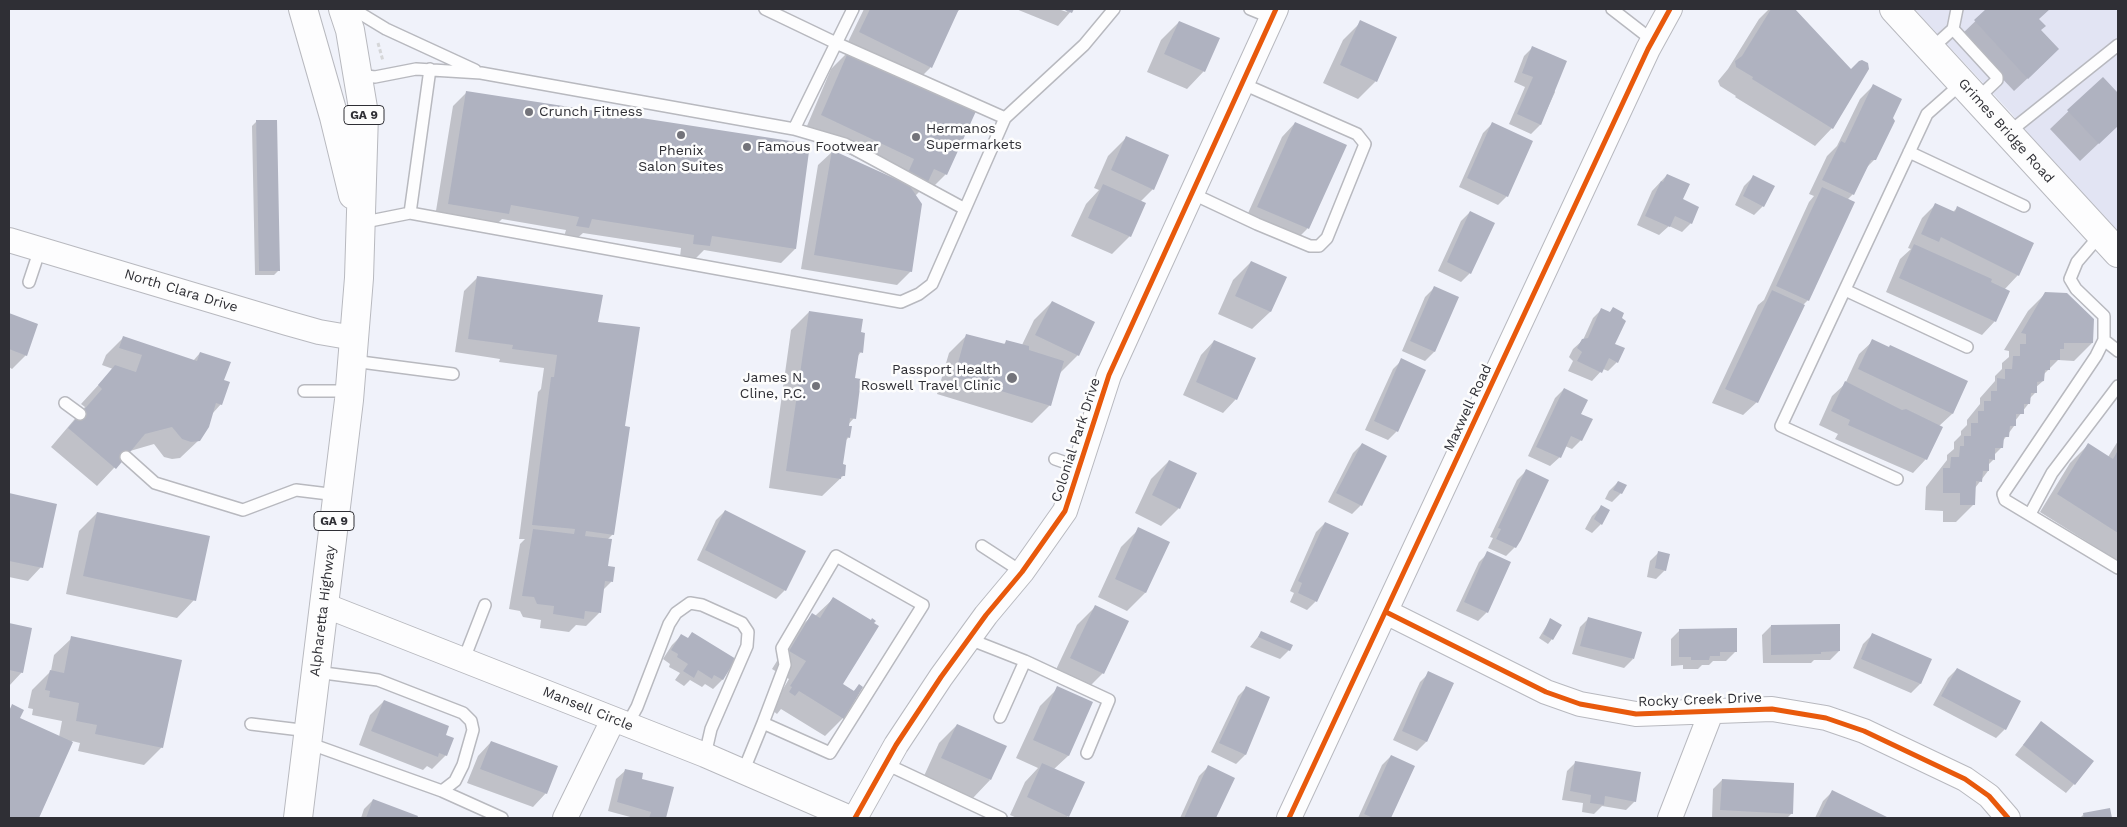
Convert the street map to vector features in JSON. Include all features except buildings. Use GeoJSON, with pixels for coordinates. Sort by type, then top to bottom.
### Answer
{"type":"FeatureCollection","features":[{"type":"Feature","properties":{"kind":"main road","name":"Alpharetta Highway"},"geometry":{"type":"LineString","coordinates":[[298,818],[350,391],[353,350],[364,152],[364,114],[350,30],[343,9]]}},
{"type":"Feature","properties":{"kind":"main road","name":"Grimes Bridge Road"},"geometry":{"type":"LineString","coordinates":[[1894,9],[2110,244]]}},
{"type":"Feature","properties":{"kind":"main road","name":"Alpharetta Highway"},"geometry":{"type":"LineString","coordinates":[[307,21],[334,117],[360,223]]}},
{"type":"Feature","properties":{"kind":"main road"},"geometry":{"type":"LineString","coordinates":[[307,21],[320,47],[331,58],[359,75]]}},
{"type":"Feature","properties":{"kind":"street","name":"Maxwell Road"},"geometry":{"type":"LineString","coordinates":[[1289,818],[1652,40],[1670,9]]}},
{"type":"Feature","properties":{"kind":"street","name":"Colonial Park Drive"},"geometry":{"type":"LineString","coordinates":[[855,818],[886,764],[941,677],[1022,572],[1065,511],[1109,375],[1274,14]]}},
{"type":"Feature","properties":{"kind":"street","name":"North Clara Drive"},"geometry":{"type":"LineString","coordinates":[[9,240],[319,332],[353,350]]}},
{"type":"Feature","properties":{"kind":"street","name":"Mansell Circle"},"geometry":{"type":"LineString","coordinates":[[324,605],[705,755],[850,818]]}},
{"type":"Feature","properties":{"kind":"street","name":"Rocky Creek Drive"},"geometry":{"type":"LineString","coordinates":[[1386,612],[1546,692],[1580,704],[1636,714],[1772,709],[1826,718],[1864,731],[1965,779],[1989,796],[2008,818]]}},
{"type":"Feature","properties":{"kind":"street"},"geometry":{"type":"LineString","coordinates":[[1670,818],[1712,710]]}},
{"type":"Feature","properties":{"kind":"street"},"geometry":{"type":"LineString","coordinates":[[565,818],[620,723]]}},
{"type":"Feature","properties":{"kind":"lane"},"geometry":{"type":"LineString","coordinates":[[353,9],[386,29],[481,73]]}},
{"type":"Feature","properties":{"kind":"lane"},"geometry":{"type":"LineString","coordinates":[[765,9],[836,44],[1005,118]]}},
{"type":"Feature","properties":{"kind":"lane"},"geometry":{"type":"LineString","coordinates":[[794,129],[853,9]]}},
{"type":"Feature","properties":{"kind":"lane"},"geometry":{"type":"LineString","coordinates":[[360,223],[410,212],[901,302],[919,294],[932,284],[1005,118],[1084,46],[1114,9]]}},
{"type":"Feature","properties":{"kind":"lane"},"geometry":{"type":"LineString","coordinates":[[1250,9],[1274,14]]}},
{"type":"Feature","properties":{"kind":"lane"},"geometry":{"type":"LineString","coordinates":[[1612,9],[1652,40]]}},
{"type":"Feature","properties":{"kind":"lane"},"geometry":{"type":"LineString","coordinates":[[1931,49],[1953,29],[1957,9]]}},
{"type":"Feature","properties":{"kind":"lane"},"geometry":{"type":"LineString","coordinates":[[1897,479],[1781,426],[1927,114],[1970,91],[1997,80],[1997,77],[1953,29]]}},
{"type":"Feature","properties":{"kind":"lane"},"geometry":{"type":"LineString","coordinates":[[2008,133],[2118,45]]}},
{"type":"Feature","properties":{"kind":"lane"},"geometry":{"type":"LineString","coordinates":[[359,75],[376,77],[405,70],[430,69],[481,73],[794,129],[845,144],[965,209]]}},
{"type":"Feature","properties":{"kind":"lane"},"geometry":{"type":"LineString","coordinates":[[410,212],[430,69]]}},
{"type":"Feature","properties":{"kind":"lane"},"geometry":{"type":"LineString","coordinates":[[1192,193],[1257,224],[1310,246],[1319,246],[1327,238],[1365,144],[1357,134],[1241,83]]}},
{"type":"Feature","properties":{"kind":"lane"},"geometry":{"type":"LineString","coordinates":[[1909,152],[2024,206]]}},
{"type":"Feature","properties":{"kind":"lane"},"geometry":{"type":"LineString","coordinates":[[2110,244],[2077,262],[2070,280],[2076,289],[2104,316],[2104,340],[2096,356],[2003,494],[2005,500],[2118,568]]}},
{"type":"Feature","properties":{"kind":"lane"},"geometry":{"type":"LineString","coordinates":[[29,282],[40,249]]}},
{"type":"Feature","properties":{"kind":"lane"},"geometry":{"type":"LineString","coordinates":[[1845,290],[1967,347]]}},
{"type":"Feature","properties":{"kind":"lane"},"geometry":{"type":"LineString","coordinates":[[2104,340],[2118,351]]}},
{"type":"Feature","properties":{"kind":"lane"},"geometry":{"type":"LineString","coordinates":[[353,350],[452,374]]}},
{"type":"Feature","properties":{"kind":"lane"},"geometry":{"type":"LineString","coordinates":[[2030,514],[2052,473],[2118,386]]}},
{"type":"Feature","properties":{"kind":"lane"},"geometry":{"type":"LineString","coordinates":[[304,391],[350,391]]}},
{"type":"Feature","properties":{"kind":"lane"},"geometry":{"type":"LineString","coordinates":[[65,403],[80,414]]}},
{"type":"Feature","properties":{"kind":"lane"},"geometry":{"type":"LineString","coordinates":[[126,457],[155,483],[243,510],[296,490],[337,495]]}},
{"type":"Feature","properties":{"kind":"lane"},"geometry":{"type":"LineString","coordinates":[[1055,459],[1078,467]]}},
{"type":"Feature","properties":{"kind":"lane"},"geometry":{"type":"LineString","coordinates":[[982,546],[1022,572]]}},
{"type":"Feature","properties":{"kind":"lane"},"geometry":{"type":"LineString","coordinates":[[743,772],[784,665],[782,648],[836,556],[923,605],[830,753],[763,723]]}},
{"type":"Feature","properties":{"kind":"lane"},"geometry":{"type":"LineString","coordinates":[[620,723],[637,707],[669,624],[676,613],[690,603],[702,605],[742,623],[746,627],[749,638],[740,666],[712,729],[705,755]]}},
{"type":"Feature","properties":{"kind":"lane"},"geometry":{"type":"LineString","coordinates":[[464,659],[486,605]]}},
{"type":"Feature","properties":{"kind":"lane"},"geometry":{"type":"LineString","coordinates":[[969,639],[1025,661],[1109,700],[1087,753]]}},
{"type":"Feature","properties":{"kind":"lane"},"geometry":{"type":"LineString","coordinates":[[1000,717],[1025,661]]}},
{"type":"Feature","properties":{"kind":"lane"},"geometry":{"type":"LineString","coordinates":[[316,672],[378,680],[463,712],[471,721],[474,730],[463,765],[455,781],[442,792]]}},
{"type":"Feature","properties":{"kind":"lane"},"geometry":{"type":"LineString","coordinates":[[251,724],[308,737],[502,818]]}},
{"type":"Feature","properties":{"kind":"lane"},"geometry":{"type":"LineString","coordinates":[[886,764],[1001,818]]}},
{"type":"Feature","properties":{"kind":"path"},"geometry":{"type":"LineString","coordinates":[[377,41],[384,66]]}},
{"type":"Feature","properties":{"kind":"shaded area"},"geometry":{"type":"Polygon","coordinates":[[[1914,9],[2118,9],[2118,236],[2038,150],[2012,114],[1914,9]]]}},
{"type":"Feature","properties":{"kind":"cycle path"},"geometry":{"type":"LineString","coordinates":[[855,818],[896,745],[941,677],[986,615],[1022,572],[1065,511],[1109,375],[1276,9]]}},
{"type":"Feature","properties":{"kind":"cycle path"},"geometry":{"type":"LineString","coordinates":[[1289,818],[1648,49],[1670,9]]}},
{"type":"Feature","properties":{"kind":"cycle path"},"geometry":{"type":"LineString","coordinates":[[1386,612],[1546,692],[1580,704],[1636,714],[1772,709],[1826,718],[1864,731],[1965,779],[1989,796],[2008,818]]}},
{"type":"Feature","properties":{"kind":"place","name":"Crunch Fitness"},"geometry":{"type":"Point","coordinates":[529,112]}},
{"type":"Feature","properties":{"kind":"place","name":"Phenix Salon Suites"},"geometry":{"type":"Point","coordinates":[681,135]}},
{"type":"Feature","properties":{"kind":"place","name":"Hermanos Supermarkets"},"geometry":{"type":"Point","coordinates":[916,137]}},
{"type":"Feature","properties":{"kind":"place","name":"Famous Footwear"},"geometry":{"type":"Point","coordinates":[747,147]}},
{"type":"Feature","properties":{"kind":"place","name":"Passport Health Roswell Travel Clinic"},"geometry":{"type":"Point","coordinates":[1012,378]}},
{"type":"Feature","properties":{"kind":"place","name":"James N. Cline, P.C."},"geometry":{"type":"Point","coordinates":[816,386]}}]}
